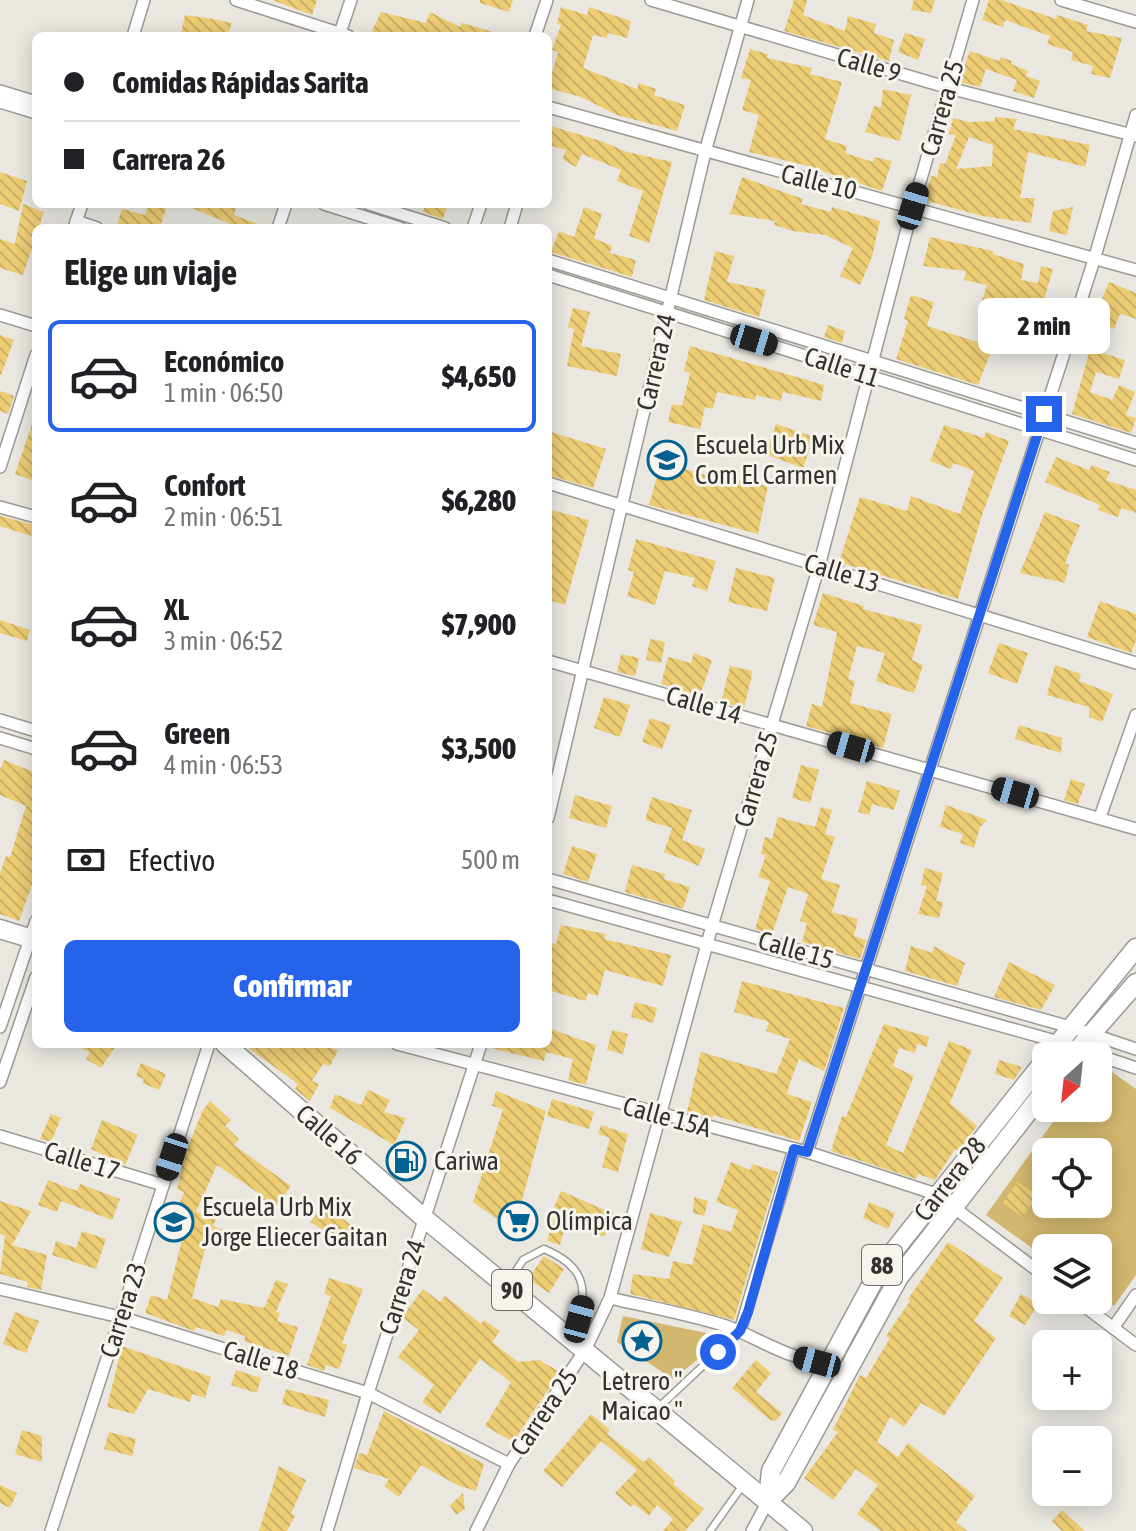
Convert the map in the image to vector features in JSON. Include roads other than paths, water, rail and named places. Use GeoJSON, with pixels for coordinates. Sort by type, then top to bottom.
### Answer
{"type":"FeatureCollection","features":[{"type":"Feature","properties":{"kind":"highway"},"geometry":{"type":"LineString","coordinates":[[0,929],[32,933]]}},
{"type":"Feature","properties":{"kind":"highway","name":"Carrera 28"},"geometry":{"type":"LineString","coordinates":[[1066,1042],[1136,948]]}},
{"type":"Feature","properties":{"kind":"highway","name":"Carrera 28"},"geometry":{"type":"LineString","coordinates":[[1074,1042],[1090,1034],[1136,983]]}},
{"type":"Feature","properties":{"kind":"highway","name":"Calle 16"},"geometry":{"type":"LineString","coordinates":[[230,1048],[424,1218],[803,1531]]}},
{"type":"Feature","properties":{"kind":"highway","name":"Carrera 28"},"geometry":{"type":"LineString","coordinates":[[768,1501],[771,1471],[881,1267],[936,1194],[1032,1083]]}},
{"type":"Feature","properties":{"kind":"highway","name":"Carrera 28"},"geometry":{"type":"LineString","coordinates":[[768,1501],[786,1483],[899,1277],[1032,1106]]}},
{"type":"Feature","properties":{"kind":"street"},"geometry":{"type":"LineString","coordinates":[[134,32],[144,0]]}},
{"type":"Feature","properties":{"kind":"street"},"geometry":{"type":"LineString","coordinates":[[236,0],[334,32]]}},
{"type":"Feature","properties":{"kind":"street"},"geometry":{"type":"LineString","coordinates":[[344,32],[351,0]]}},
{"type":"Feature","properties":{"kind":"street"},"geometry":{"type":"LineString","coordinates":[[536,32],[547,0]]}},
{"type":"Feature","properties":{"kind":"street","name":"Calle 9"},"geometry":{"type":"LineString","coordinates":[[651,0],[949,88],[1133,135]]}},
{"type":"Feature","properties":{"kind":"street","name":"Carrera 24"},"geometry":{"type":"LineString","coordinates":[[552,802],[705,152],[748,0]]}},
{"type":"Feature","properties":{"kind":"street","name":"Carrera 25"},"geometry":{"type":"LineString","coordinates":[[476,1531],[509,1464],[610,1298],[712,926],[819,566],[913,206],[973,0]]}},
{"type":"Feature","properties":{"kind":"street"},"geometry":{"type":"LineString","coordinates":[[1061,0],[1136,22]]}},
{"type":"Feature","properties":{"kind":"street"},"geometry":{"type":"LineString","coordinates":[[0,91],[32,101]]}},
{"type":"Feature","properties":{"kind":"street"},"geometry":{"type":"LineString","coordinates":[[0,102],[32,112]]}},
{"type":"Feature","properties":{"kind":"street","name":"Calle 10"},"geometry":{"type":"LineString","coordinates":[[552,108],[1136,270]]}},
{"type":"Feature","properties":{"kind":"street"},"geometry":{"type":"LineString","coordinates":[[807,1152],[1094,260],[1133,135],[1136,115]]}},
{"type":"Feature","properties":{"kind":"street"},"geometry":{"type":"LineString","coordinates":[[337,208],[387,224]]}},
{"type":"Feature","properties":{"kind":"street"},"geometry":{"type":"LineString","coordinates":[[382,208],[432,224]]}},
{"type":"Feature","properties":{"kind":"street","name":"Calle 11"},"geometry":{"type":"LineString","coordinates":[[552,261],[1136,443]]}},
{"type":"Feature","properties":{"kind":"street","name":"Calle 11"},"geometry":{"type":"LineString","coordinates":[[552,276],[1136,460]]}},
{"type":"Feature","properties":{"kind":"street"},"geometry":{"type":"LineString","coordinates":[[0,315],[32,325]]}},
{"type":"Feature","properties":{"kind":"street"},"geometry":{"type":"LineString","coordinates":[[0,467],[32,367]]}},
{"type":"Feature","properties":{"kind":"street","name":"Calle 13"},"geometry":{"type":"LineString","coordinates":[[552,484],[1136,663]]}},
{"type":"Feature","properties":{"kind":"street"},"geometry":{"type":"LineString","coordinates":[[0,507],[32,516]]}},
{"type":"Feature","properties":{"kind":"street","name":"Calle 14"},"geometry":{"type":"LineString","coordinates":[[552,662],[1136,829]]}},
{"type":"Feature","properties":{"kind":"street"},"geometry":{"type":"LineString","coordinates":[[1100,817],[1136,715]]}},
{"type":"Feature","properties":{"kind":"street"},"geometry":{"type":"LineString","coordinates":[[0,720],[32,730]]}},
{"type":"Feature","properties":{"kind":"street"},"geometry":{"type":"LineString","coordinates":[[0,738],[32,748]]}},
{"type":"Feature","properties":{"kind":"street","name":"Calle 15"},"geometry":{"type":"LineString","coordinates":[[552,880],[867,971],[1047,1042]]}},
{"type":"Feature","properties":{"kind":"street","name":"Calle 15"},"geometry":{"type":"LineString","coordinates":[[552,901],[1042,1042]]}},
{"type":"Feature","properties":{"kind":"street"},"geometry":{"type":"LineString","coordinates":[[0,1027],[32,939]]}},
{"type":"Feature","properties":{"kind":"street"},"geometry":{"type":"LineString","coordinates":[[0,1082],[32,989]]}},
{"type":"Feature","properties":{"kind":"street"},"geometry":{"type":"LineString","coordinates":[[1090,1034],[1136,1049]]}},
{"type":"Feature","properties":{"kind":"street","name":"Carrera 23"},"geometry":{"type":"LineString","coordinates":[[51,1531],[208,1048]]}},
{"type":"Feature","properties":{"kind":"street","name":"Calle 15A"},"geometry":{"type":"LineString","coordinates":[[412,1048],[807,1152],[936,1194]]}},
{"type":"Feature","properties":{"kind":"street","name":"Carrera 24"},"geometry":{"type":"LineString","coordinates":[[327,1531],[368,1393],[480,1048]]}},
{"type":"Feature","properties":{"kind":"street","name":"Calle 15"},"geometry":{"type":"LineString","coordinates":[[1112,1062],[1136,1068]]}},
{"type":"Feature","properties":{"kind":"street","name":"Calle 17"},"geometry":{"type":"LineString","coordinates":[[0,1136],[163,1185]]}},
{"type":"Feature","properties":{"kind":"street"},"geometry":{"type":"LineString","coordinates":[[740,1331],[794,1149]]}},
{"type":"Feature","properties":{"kind":"street"},"geometry":{"type":"LineString","coordinates":[[936,1194],[1032,1266]]}},
{"type":"Feature","properties":{"kind":"street","name":"Calle 18"},"geometry":{"type":"LineString","coordinates":[[0,1289],[120,1317],[368,1393],[509,1464]]}},
{"type":"Feature","properties":{"kind":"street"},"geometry":{"type":"LineString","coordinates":[[1113,1328],[1136,1295]]}},
{"type":"Feature","properties":{"kind":"street"},"geometry":{"type":"LineString","coordinates":[[610,1298],[740,1331],[798,1357],[817,1362],[832,1360]]}},
{"type":"Feature","properties":{"kind":"street"},"geometry":{"type":"LineString","coordinates":[[1094,1314],[1136,1345]]}},
{"type":"Feature","properties":{"kind":"street"},"geometry":{"type":"LineString","coordinates":[[752,1531],[768,1501]]}},
{"type":"Feature","properties":{"kind":"lane"},"geometry":{"type":"LineString","coordinates":[[506,1285],[523,1260],[544,1249],[564,1257],[579,1273],[585,1297],[579,1345]]}},
{"type":"Feature","properties":{"kind":"lane"},"geometry":{"type":"LineString","coordinates":[[657,1410],[740,1331]]}},
{"type":"Feature","properties":{"kind":"lane"},"geometry":{"type":"LineString","coordinates":[[710,1531],[745,1482]]}},
{"type":"Feature","properties":{"kind":"place","name":"Escuela Urb Mix Com El Carmen"},"geometry":{"type":"Point","coordinates":[667,460]}},
{"type":"Feature","properties":{"kind":"place","name":"Cariwa"},"geometry":{"type":"Point","coordinates":[406,1161]}},
{"type":"Feature","properties":{"kind":"place","name":"Olímpica"},"geometry":{"type":"Point","coordinates":[518,1221]}},
{"type":"Feature","properties":{"kind":"place","name":"Escuela Urb Mix Jorge Eliecer Gaitan"},"geometry":{"type":"Point","coordinates":[174,1222]}},
{"type":"Feature","properties":{"kind":"place","name":"Letrero \" Maicao \""},"geometry":{"type":"Point","coordinates":[642,1341]}}]}
